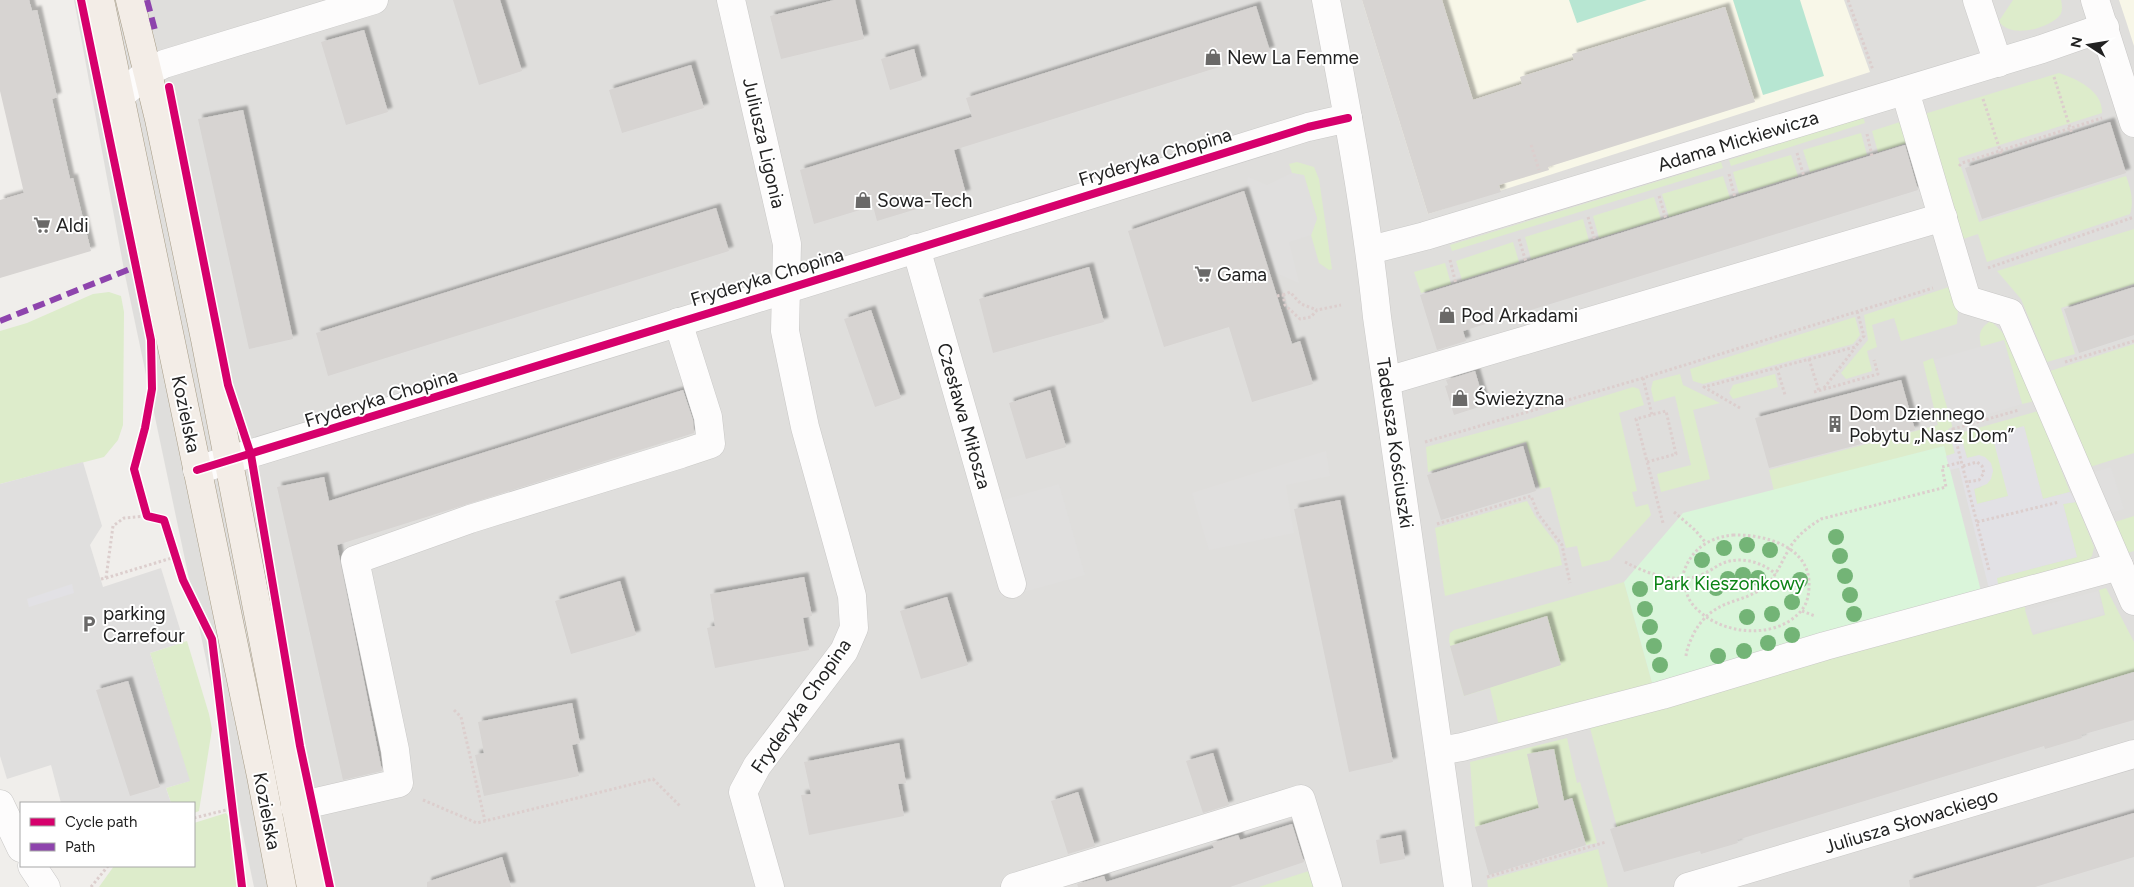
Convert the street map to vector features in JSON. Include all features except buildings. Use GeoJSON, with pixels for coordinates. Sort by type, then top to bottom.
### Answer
{"type":"FeatureCollection","features":[{"type":"Feature","properties":{"kind":"main road","name":"Kozielska"},"geometry":{"type":"LineString","coordinates":[[100,0],[282,887]]}},
{"type":"Feature","properties":{"kind":"main road","name":"Kozielska"},"geometry":{"type":"LineString","coordinates":[[130,0],[148,72],[229,461],[311,887]]}},
{"type":"Feature","properties":{"kind":"street"},"geometry":{"type":"LineString","coordinates":[[120,96],[148,72],[164,64],[374,0]]}},
{"type":"Feature","properties":{"kind":"street","name":"Juliusza Ligonia"},"geometry":{"type":"LineString","coordinates":[[731,0],[787,244],[786,288]]}},
{"type":"Feature","properties":{"kind":"street","name":"Tadeusza Kościuszki"},"geometry":{"type":"LineString","coordinates":[[1326,0],[1370,250],[1439,751],[1470,883]]}},
{"type":"Feature","properties":{"kind":"street"},"geometry":{"type":"LineString","coordinates":[[1977,0],[1998,63]]}},
{"type":"Feature","properties":{"kind":"street"},"geometry":{"type":"LineString","coordinates":[[2095,0],[2105,27],[2122,119]]}},
{"type":"Feature","properties":{"kind":"street","name":"Adama Mickiewicza"},"geometry":{"type":"LineString","coordinates":[[1370,250],[1425,236],[1998,63],[2105,27]]}},
{"type":"Feature","properties":{"kind":"street"},"geometry":{"type":"LineString","coordinates":[[1894,94],[1939,205],[1967,300],[2010,313],[2134,601]]}},
{"type":"Feature","properties":{"kind":"street","name":"Fryderyka Chopina"},"geometry":{"type":"LineString","coordinates":[[197,470],[510,375],[1315,125],[1348,118]]}},
{"type":"Feature","properties":{"kind":"street"},"geometry":{"type":"LineString","coordinates":[[1387,381],[1939,205]]}},
{"type":"Feature","properties":{"kind":"street","name":"Czesława Miłosza"},"geometry":{"type":"LineString","coordinates":[[916,248],[1012,584]]}},
{"type":"Feature","properties":{"kind":"street","name":"Fryderyka Chopina"},"geometry":{"type":"LineString","coordinates":[[770,887],[743,792],[757,766],[844,651],[854,628],[852,596],[805,427],[785,331],[786,288]]}},
{"type":"Feature","properties":{"kind":"street"},"geometry":{"type":"LineString","coordinates":[[295,806],[399,784],[395,750],[355,560],[470,519],[710,444],[708,417],[678,322]]}},
{"type":"Feature","properties":{"kind":"street"},"geometry":{"type":"LineString","coordinates":[[1439,751],[1481,742],[1687,688],[1831,644],[2119,566]]}},
{"type":"Feature","properties":{"kind":"street","name":"Juliusza Słowackiego"},"geometry":{"type":"LineString","coordinates":[[1688,887],[2134,754]]}},
{"type":"Feature","properties":{"kind":"street"},"geometry":{"type":"LineString","coordinates":[[1015,887],[1301,799],[1328,887]]}},
{"type":"Feature","properties":{"kind":"street"},"geometry":{"type":"LineString","coordinates":[[0,804],[20,846]]}},
{"type":"Feature","properties":{"kind":"street"},"geometry":{"type":"LineString","coordinates":[[33,867],[46,887]]}},
{"type":"Feature","properties":{"kind":"path"},"geometry":{"type":"LineString","coordinates":[[1848,0],[1894,94]]}},
{"type":"Feature","properties":{"kind":"path"},"geometry":{"type":"LineString","coordinates":[[2052,70],[2072,134]]}},
{"type":"Feature","properties":{"kind":"path"},"geometry":{"type":"LineString","coordinates":[[1981,91],[2002,156]]}},
{"type":"Feature","properties":{"kind":"path"},"geometry":{"type":"LineString","coordinates":[[1939,205],[1962,163],[2070,128],[2122,119]]}},
{"type":"Feature","properties":{"kind":"path"},"geometry":{"type":"LineString","coordinates":[[1531,145],[1541,177]]}},
{"type":"Feature","properties":{"kind":"path"},"geometry":{"type":"LineString","coordinates":[[1870,145],[1872,156]]}},
{"type":"Feature","properties":{"kind":"path"},"geometry":{"type":"LineString","coordinates":[[1796,148],[1804,177]]}},
{"type":"Feature","properties":{"kind":"path"},"geometry":{"type":"LineString","coordinates":[[1727,169],[1735,198]]}},
{"type":"Feature","properties":{"kind":"path"},"geometry":{"type":"LineString","coordinates":[[1658,191],[1666,219]]}},
{"type":"Feature","properties":{"kind":"path"},"geometry":{"type":"LineString","coordinates":[[1587,212],[1595,241]]}},
{"type":"Feature","properties":{"kind":"path"},"geometry":{"type":"LineString","coordinates":[[1417,444],[1643,378],[1961,279],[2000,263],[2134,217]]}},
{"type":"Feature","properties":{"kind":"path"},"geometry":{"type":"LineString","coordinates":[[1518,234],[1526,262]]}},
{"type":"Feature","properties":{"kind":"path"},"geometry":{"type":"LineString","coordinates":[[1448,256],[1456,284]]}},
{"type":"Feature","properties":{"kind":"path"},"geometry":{"type":"LineString","coordinates":[[1277,296],[1290,292],[1301,304],[1316,310],[1340,305]]}},
{"type":"Feature","properties":{"kind":"path"},"geometry":{"type":"LineString","coordinates":[[1282,295],[1285,305],[1300,319],[1311,317],[1316,310]]}},
{"type":"Feature","properties":{"kind":"path"},"geometry":{"type":"LineString","coordinates":[[1821,390],[1864,336],[1857,311]]}},
{"type":"Feature","properties":{"kind":"path"},"geometry":{"type":"LineString","coordinates":[[2036,371],[2134,341]]}},
{"type":"Feature","properties":{"kind":"path"},"geometry":{"type":"LineString","coordinates":[[1740,408],[1704,387],[1855,347]]}},
{"type":"Feature","properties":{"kind":"path"},"geometry":{"type":"LineString","coordinates":[[1809,359],[1821,390]]}},
{"type":"Feature","properties":{"kind":"path"},"geometry":{"type":"LineString","coordinates":[[1814,392],[1878,374],[1874,360]]}},
{"type":"Feature","properties":{"kind":"path"},"geometry":{"type":"LineString","coordinates":[[1777,368],[1785,395]]}},
{"type":"Feature","properties":{"kind":"path"},"geometry":{"type":"LineString","coordinates":[[1643,378],[1652,415]]}},
{"type":"Feature","properties":{"kind":"path"},"geometry":{"type":"LineString","coordinates":[[1997,600],[1953,429],[2048,401]]}},
{"type":"Feature","properties":{"kind":"path"},"geometry":{"type":"LineString","coordinates":[[1647,462],[1676,454],[1666,411],[1636,419],[1647,462],[1663,523]]}},
{"type":"Feature","properties":{"kind":"path"},"geometry":{"type":"LineString","coordinates":[[1987,414],[1988,419]]}},
{"type":"Feature","properties":{"kind":"path"},"geometry":{"type":"LineString","coordinates":[[1687,688],[1684,674],[1686,652],[1705,616],[1719,607],[1761,589],[1776,574],[1789,549],[1810,526],[1821,519],[1946,487],[1942,468],[1977,462],[1982,466],[1984,473],[1979,480],[1967,482]]}},
{"type":"Feature","properties":{"kind":"path"},"geometry":{"type":"LineString","coordinates":[[1977,522],[2089,494]]}},
{"type":"Feature","properties":{"kind":"path"},"geometry":{"type":"LineString","coordinates":[[1441,523],[1531,496],[1538,514],[1562,545],[1570,582]]}},
{"type":"Feature","properties":{"kind":"path"},"geometry":{"type":"LineString","coordinates":[[1674,512],[1695,530],[1706,543]]}},
{"type":"Feature","properties":{"kind":"path"},"geometry":{"type":"LineString","coordinates":[[106,578],[112,526],[124,518],[147,516]]}},
{"type":"Feature","properties":{"kind":"path"},"geometry":{"type":"LineString","coordinates":[[1753,535],[1776,542],[1789,549],[1802,561],[1810,578],[1807,602],[1802,611],[1782,624],[1761,631],[1729,628],[1705,616],[1692,605],[1682,578],[1690,558],[1706,543],[1722,536],[1753,535]]}},
{"type":"Feature","properties":{"kind":"path"},"geometry":{"type":"LineString","coordinates":[[101,579],[175,557]]}},
{"type":"Feature","properties":{"kind":"path"},"geometry":{"type":"LineString","coordinates":[[1625,562],[1652,574],[1682,578],[1702,574],[1720,564],[1738,560],[1757,562],[1776,574]]}},
{"type":"Feature","properties":{"kind":"path"},"geometry":{"type":"LineString","coordinates":[[454,710],[461,717],[485,821]]}},
{"type":"Feature","properties":{"kind":"path"},"geometry":{"type":"LineString","coordinates":[[399,784],[410,795],[477,823],[653,779],[681,807]]}},
{"type":"Feature","properties":{"kind":"path"},"geometry":{"type":"LineString","coordinates":[[195,818],[234,808]]}},
{"type":"Feature","properties":{"kind":"path"},"geometry":{"type":"LineString","coordinates":[[1470,883],[1606,842]]}},
{"type":"Feature","properties":{"kind":"path"},"geometry":{"type":"LineString","coordinates":[[91,887],[107,867]]}},
{"type":"Feature","properties":{"kind":"shaded area"},"geometry":{"type":"Polygon","coordinates":[[[74,0],[2134,0],[2134,887],[254,887],[125,275],[74,0]]]}},
{"type":"Feature","properties":{"kind":"shaded area"},"geometry":{"type":"Polygon","coordinates":[[[1362,0],[1844,0],[1870,72],[1428,214],[1362,0]]]}},
{"type":"Feature","properties":{"kind":"shaded area"},"geometry":{"type":"Polygon","coordinates":[[[2119,0],[2134,0],[2134,46],[2126,21],[2119,0]]]}},
{"type":"Feature","properties":{"kind":"shaded area"},"geometry":{"type":"Polygon","coordinates":[[[1292,173],[1304,175],[1317,219],[1311,235],[1289,242],[1299,283],[1276,273],[1247,181],[1248,177],[1267,185],[1292,173]]]}},
{"type":"Feature","properties":{"kind":"shaded area"},"geometry":{"type":"Polygon","coordinates":[[[2004,340],[2022,404],[1952,425],[1934,360],[2004,340]]]}},
{"type":"Feature","properties":{"kind":"shaded area"},"geometry":{"type":"Polygon","coordinates":[[[2024,426],[2043,499],[2070,492],[2076,502],[2063,504],[2077,557],[1997,578],[1999,590],[1990,593],[1959,468],[1950,470],[1946,456],[1955,453],[1950,435],[1960,433],[1967,458],[1979,455],[1985,457],[1991,463],[1993,471],[1991,479],[1987,484],[1974,489],[1977,504],[2008,496],[1992,435],[2024,426]]]}},
{"type":"Feature","properties":{"kind":"shaded area"},"geometry":{"type":"Polygon","coordinates":[[[1326,451],[1330,476],[1286,485],[1294,533],[1209,550],[1192,493],[1326,451]]]}},
{"type":"Feature","properties":{"kind":"shaded area","name":"parking Carrefour"},"geometry":{"type":"Polygon","coordinates":[[[83,462],[102,526],[90,545],[103,587],[161,568],[184,642],[150,653],[190,781],[166,788],[171,802],[61,802],[51,765],[7,779],[0,756],[0,484],[83,462]]]}},
{"type":"Feature","properties":{"kind":"shaded area"},"geometry":{"type":"Polygon","coordinates":[[[2111,467],[2124,509],[2108,514],[2091,473],[2111,467]]]}},
{"type":"Feature","properties":{"kind":"shaded area"},"geometry":{"type":"Polygon","coordinates":[[[1059,484],[1085,575],[1001,598],[976,508],[1059,484]]]}},
{"type":"Feature","properties":{"kind":"shaded area"},"geometry":{"type":"Polygon","coordinates":[[[72,584],[74,593],[29,607],[27,599],[72,584]]]}},
{"type":"Feature","properties":{"kind":"shaded area"},"geometry":{"type":"Polygon","coordinates":[[[2098,591],[2104,614],[2032,633],[2025,610],[2098,591]]]}},
{"type":"Feature","properties":{"kind":"green space"},"geometry":{"type":"Polygon","coordinates":[[[1569,0],[1647,0],[1577,23],[1569,0]]]}},
{"type":"Feature","properties":{"kind":"green space"},"geometry":{"type":"Polygon","coordinates":[[[1733,0],[1800,0],[1824,76],[1763,95],[1733,0]]]}},
{"type":"Feature","properties":{"kind":"green space"},"geometry":{"type":"Polygon","coordinates":[[[2013,0],[2061,0],[2062,11],[2055,20],[2039,28],[2020,31],[2011,30],[1999,21],[2013,0]]]}},
{"type":"Feature","properties":{"kind":"green space"},"geometry":{"type":"Polygon","coordinates":[[[2059,73],[2081,82],[2094,92],[2101,105],[2102,113],[1958,158],[1979,222],[2126,176],[2132,204],[2130,214],[1987,262],[1978,234],[1960,240],[1921,115],[2059,73]]]}},
{"type":"Feature","properties":{"kind":"green space"},"geometry":{"type":"Polygon","coordinates":[[[1863,117],[1865,123],[1731,166],[1729,160],[1863,117]]]}},
{"type":"Feature","properties":{"kind":"green space"},"geometry":{"type":"Polygon","coordinates":[[[1903,121],[1910,142],[1878,152],[1872,131],[1903,121]]]}},
{"type":"Feature","properties":{"kind":"green space"},"geometry":{"type":"Polygon","coordinates":[[[1861,133],[1867,155],[1810,172],[1803,150],[1861,133]]]}},
{"type":"Feature","properties":{"kind":"green space"},"geometry":{"type":"Polygon","coordinates":[[[1791,155],[1798,176],[1739,194],[1733,172],[1791,155]]]}},
{"type":"Feature","properties":{"kind":"green space"},"geometry":{"type":"Polygon","coordinates":[[[1297,162],[1314,167],[1319,179],[1332,269],[1329,270],[1319,263],[1311,235],[1317,218],[1304,176],[1292,173],[1289,164],[1297,162]]]}},
{"type":"Feature","properties":{"kind":"green space"},"geometry":{"type":"Polygon","coordinates":[[[1721,162],[1723,168],[1452,251],[1450,245],[1721,162]]]}},
{"type":"Feature","properties":{"kind":"green space"},"geometry":{"type":"Polygon","coordinates":[[[1723,176],[1730,198],[1669,217],[1662,194],[1723,176]]]}},
{"type":"Feature","properties":{"kind":"green space"},"geometry":{"type":"Polygon","coordinates":[[[1654,197],[1661,219],[1599,238],[1593,216],[1654,197]]]}},
{"type":"Feature","properties":{"kind":"green space"},"geometry":{"type":"Polygon","coordinates":[[[1583,219],[1589,241],[1531,259],[1525,237],[1583,219]]]}},
{"type":"Feature","properties":{"kind":"green space"},"geometry":{"type":"Polygon","coordinates":[[[2134,229],[2134,284],[2061,308],[2075,354],[2047,362],[2021,299],[1997,271],[2134,229]]]}},
{"type":"Feature","properties":{"kind":"green space"},"geometry":{"type":"Polygon","coordinates":[[[1513,242],[1519,262],[1462,280],[1456,261],[1513,242]]]}},
{"type":"Feature","properties":{"kind":"green space"},"geometry":{"type":"Polygon","coordinates":[[[1445,263],[1451,284],[1421,293],[1414,272],[1445,263]]]}},
{"type":"Feature","properties":{"kind":"green space"},"geometry":{"type":"Polygon","coordinates":[[[1952,286],[1958,310],[1957,324],[1901,341],[1894,318],[1872,325],[1877,347],[1867,351],[1872,371],[1846,379],[1841,373],[1868,340],[1864,315],[1952,286]]]}},
{"type":"Feature","properties":{"kind":"green space"},"geometry":{"type":"Polygon","coordinates":[[[109,292],[121,296],[124,312],[123,425],[118,440],[104,457],[0,484],[0,331],[27,323],[93,294],[109,292]]]}},
{"type":"Feature","properties":{"kind":"green space"},"geometry":{"type":"Polygon","coordinates":[[[1855,317],[1860,335],[1853,344],[1703,384],[1693,381],[1690,369],[1855,317]]]}},
{"type":"Feature","properties":{"kind":"green space"},"geometry":{"type":"Polygon","coordinates":[[[1989,322],[1992,322],[2011,341],[2035,401],[2022,404],[2004,341],[1981,347],[1980,333],[1989,322]]]}},
{"type":"Feature","properties":{"kind":"green space"},"geometry":{"type":"Polygon","coordinates":[[[2134,344],[2134,453],[2090,467],[2050,371],[2134,344]]]}},
{"type":"Feature","properties":{"kind":"green space"},"geometry":{"type":"Polygon","coordinates":[[[1933,358],[1952,424],[1952,427],[1948,429],[1955,454],[1946,456],[1944,446],[1774,491],[1769,470],[1938,425],[1923,362],[1933,358]]]}},
{"type":"Feature","properties":{"kind":"green space"},"geometry":{"type":"Polygon","coordinates":[[[1680,374],[1683,385],[1720,403],[1693,410],[1710,479],[1661,492],[1657,474],[1691,465],[1675,396],[1654,402],[1651,389],[1653,381],[1680,374]]]}},
{"type":"Feature","properties":{"kind":"green space"},"geometry":{"type":"Polygon","coordinates":[[[1775,374],[1778,387],[1733,399],[1729,393],[1733,385],[1775,374]]]}},
{"type":"Feature","properties":{"kind":"green space"},"geometry":{"type":"Polygon","coordinates":[[[1633,387],[1639,389],[1644,405],[1619,413],[1637,491],[1632,492],[1636,507],[1648,504],[1651,515],[1610,560],[1582,567],[1577,546],[1566,548],[1550,487],[1540,489],[1526,442],[1428,472],[1426,447],[1533,418],[1633,387]]]}},
{"type":"Feature","properties":{"kind":"green space"},"geometry":{"type":"Polygon","coordinates":[[[2038,411],[2070,492],[2043,499],[2024,427],[2008,496],[1977,504],[1974,489],[1981,487],[1993,471],[1992,466],[1990,462],[1981,457],[1967,458],[1960,433],[2038,411]]]}},
{"type":"Feature","properties":{"kind":"green space","name":"Park Kieszonkowy"},"geometry":{"type":"Polygon","coordinates":[[[1944,446],[1981,591],[1654,690],[1624,582],[1683,513],[1944,446]]]}},
{"type":"Feature","properties":{"kind":"green space"},"geometry":{"type":"Polygon","coordinates":[[[1527,501],[1535,516],[1558,546],[1562,565],[1445,596],[1435,528],[1527,501]]]}},
{"type":"Feature","properties":{"kind":"green space"},"geometry":{"type":"Polygon","coordinates":[[[2076,502],[2094,547],[2092,556],[2081,567],[1999,590],[1996,578],[2077,557],[2063,504],[2076,502]]]}},
{"type":"Feature","properties":{"kind":"green space"},"geometry":{"type":"Polygon","coordinates":[[[2134,516],[2134,551],[2124,554],[2112,523],[2134,516]]]}},
{"type":"Feature","properties":{"kind":"green space"},"geometry":{"type":"Polygon","coordinates":[[[1624,582],[1654,690],[1500,730],[1490,688],[1464,696],[1449,641],[1450,633],[1454,630],[1624,582]]]}},
{"type":"Feature","properties":{"kind":"green space"},"geometry":{"type":"Polygon","coordinates":[[[2106,588],[2134,642],[2134,672],[1617,827],[1590,728],[2023,601],[2033,635],[2105,615],[2099,590],[2106,588]]]}},
{"type":"Feature","properties":{"kind":"green space"},"geometry":{"type":"Polygon","coordinates":[[[187,641],[209,714],[212,729],[199,811],[195,813],[195,802],[171,802],[166,788],[189,781],[150,653],[187,641]]]}},
{"type":"Feature","properties":{"kind":"green space"},"geometry":{"type":"Polygon","coordinates":[[[1567,738],[1577,783],[1580,782],[1597,843],[1586,845],[1572,798],[1475,827],[1470,762],[1567,738]]]}},
{"type":"Feature","properties":{"kind":"green space"},"geometry":{"type":"Polygon","coordinates":[[[226,813],[232,822],[242,887],[99,887],[113,867],[195,867],[195,823],[226,813]]]}},
{"type":"Feature","properties":{"kind":"green space"},"geometry":{"type":"Polygon","coordinates":[[[1598,849],[1608,887],[1488,887],[1487,880],[1598,849]]]}},
{"type":"Feature","properties":{"kind":"green space"},"geometry":{"type":"Polygon","coordinates":[[[1312,870],[1318,887],[1259,887],[1312,870]]]}},
{"type":"Feature","properties":{"kind":"marked path"},"geometry":{"type":"LineString","coordinates":[[147,0],[156,34]]}},
{"type":"Feature","properties":{"kind":"marked path"},"geometry":{"type":"LineString","coordinates":[[0,321],[135,267]]}},
{"type":"Feature","properties":{"kind":"cycle path"},"geometry":{"type":"LineString","coordinates":[[81,0],[151,340],[152,389],[145,428],[134,469],[147,516],[164,520],[183,580],[212,639],[242,887]]}},
{"type":"Feature","properties":{"kind":"cycle path"},"geometry":{"type":"LineString","coordinates":[[169,87],[228,385],[251,455],[300,746],[330,887]]}},
{"type":"Feature","properties":{"kind":"cycle path"},"geometry":{"type":"LineString","coordinates":[[197,470],[614,343],[1308,127],[1348,118]]}},
{"type":"Feature","properties":{"kind":"place","name":"New La Femme"},"geometry":{"type":"Point","coordinates":[1213,57]}},
{"type":"Feature","properties":{"kind":"place","name":"Sowa-Tech"},"geometry":{"type":"Point","coordinates":[863,200]}},
{"type":"Feature","properties":{"kind":"place","name":"Aldi"},"geometry":{"type":"Point","coordinates":[42,225]}},
{"type":"Feature","properties":{"kind":"place","name":"Gama"},"geometry":{"type":"Point","coordinates":[1203,274]}},
{"type":"Feature","properties":{"kind":"place","name":"Pod Arkadami"},"geometry":{"type":"Point","coordinates":[1447,315]}},
{"type":"Feature","properties":{"kind":"place","name":"Świeżyzna"},"geometry":{"type":"Point","coordinates":[1460,398]}},
{"type":"Feature","properties":{"kind":"place","name":"Dom Dziennego Pobytu „Nasz Dom”"},"geometry":{"type":"Point","coordinates":[1835,424]}},
{"type":"Feature","properties":{"kind":"place","name":"parking Carrefour"},"geometry":{"type":"Point","coordinates":[89,624]}}]}
